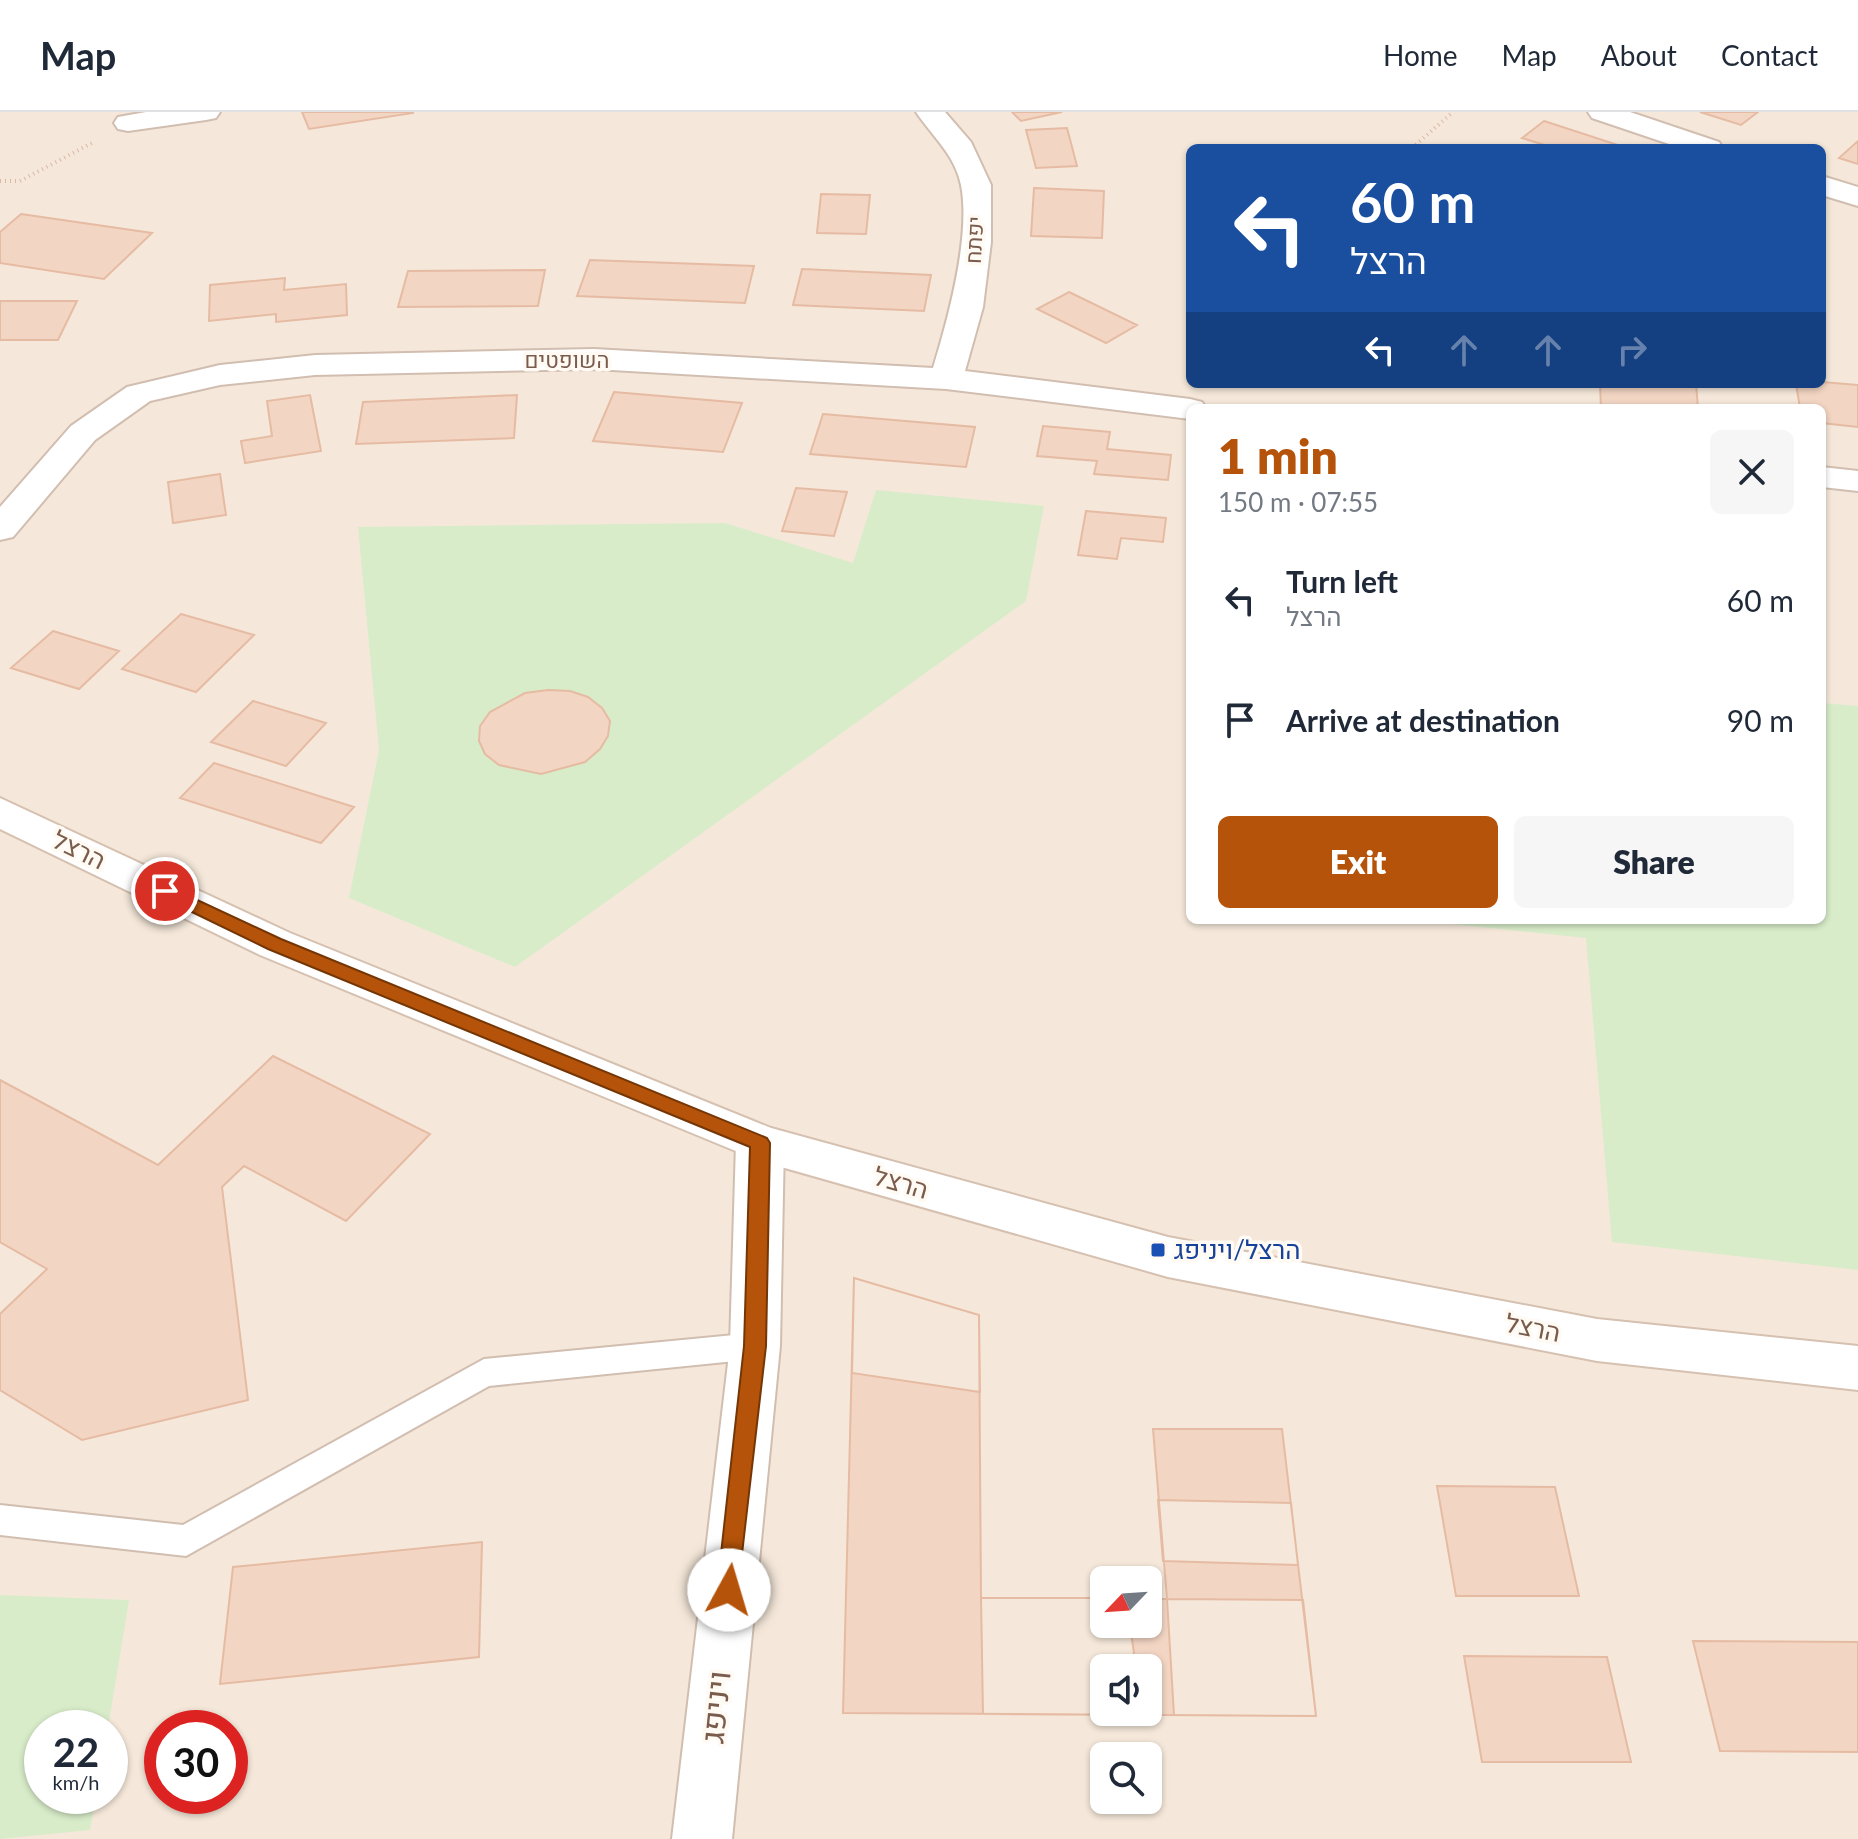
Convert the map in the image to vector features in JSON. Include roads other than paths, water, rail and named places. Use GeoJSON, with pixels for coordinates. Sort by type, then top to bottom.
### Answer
{"type":"FeatureCollection","features":[{"type":"Feature","properties":{"kind":"street"},"geometry":{"type":"LineString","coordinates":[[128,123],[206,112]]}},
{"type":"Feature","properties":{"kind":"street","name":"יפתח"},"geometry":{"type":"LineString","coordinates":[[930,112],[957,142],[976,185],[976,242],[967,307],[946,379]]}},
{"type":"Feature","properties":{"kind":"street"},"geometry":{"type":"LineString","coordinates":[[1602,112],[1697,144]]}},
{"type":"Feature","properties":{"kind":"street"},"geometry":{"type":"LineString","coordinates":[[1826,186],[1858,197]]}},
{"type":"Feature","properties":{"kind":"street","name":"השופטים"},"geometry":{"type":"LineString","coordinates":[[0,529],[83,433],[139,394],[220,375],[315,365],[594,359],[946,379],[1186,409]]}},
{"type":"Feature","properties":{"kind":"street"},"geometry":{"type":"LineString","coordinates":[[1826,477],[1858,481]]}},
{"type":"Feature","properties":{"kind":"street","name":"הרצל"},"geometry":{"type":"LineString","coordinates":[[0,812],[275,944],[760,1143],[1168,1257],[1597,1340],[1858,1368]]}},
{"type":"Feature","properties":{"kind":"street","name":"ויניפג"},"geometry":{"type":"LineString","coordinates":[[702,1839],[755,1346],[760,1143]]}},
{"type":"Feature","properties":{"kind":"lane"},"geometry":{"type":"LineString","coordinates":[[0,1520],[186,1541],[484,1373],[755,1346]]}},
{"type":"Feature","properties":{"kind":"place","name":"הרצל/ויניפג"},"geometry":{"type":"Point","coordinates":[1158,1250]}}]}
